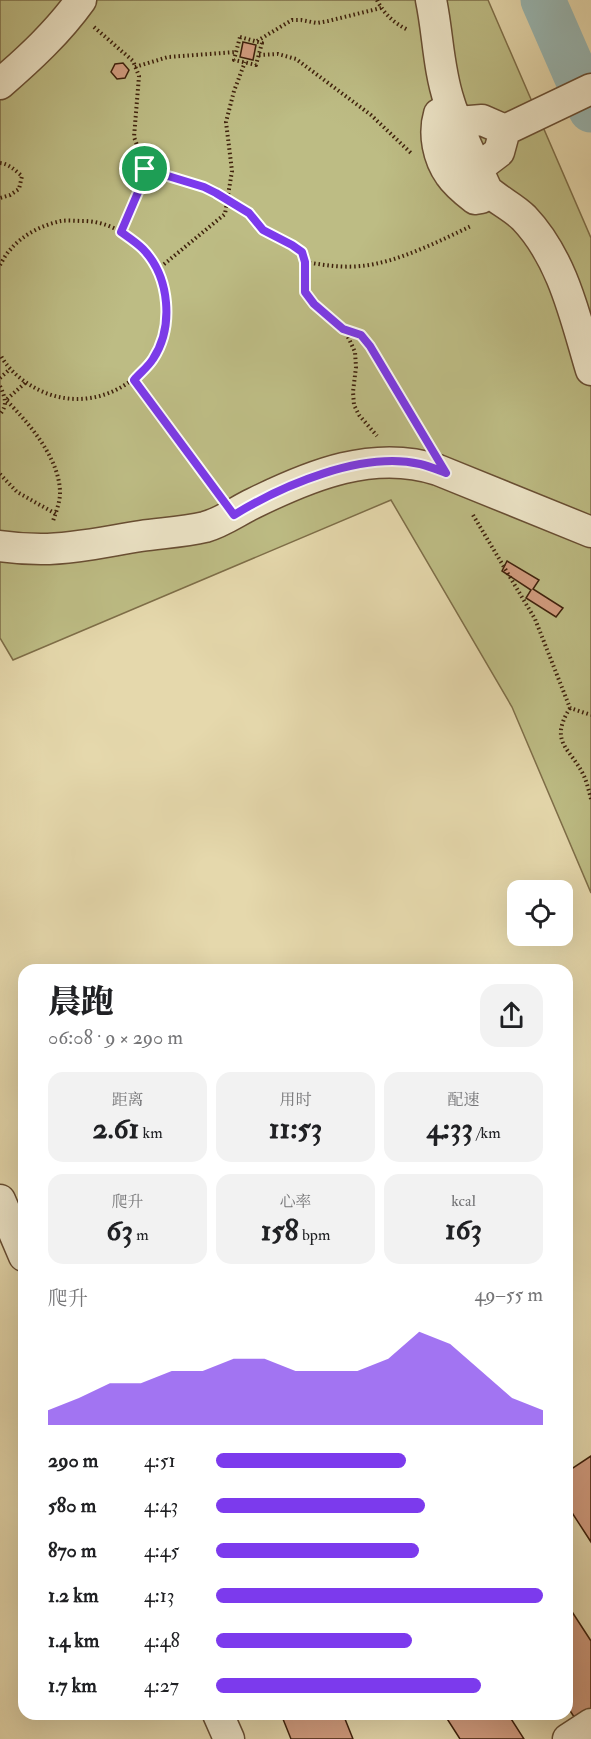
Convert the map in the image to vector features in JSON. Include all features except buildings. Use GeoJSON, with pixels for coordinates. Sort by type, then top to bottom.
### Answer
{"type":"FeatureCollection","features":[{"type":"Feature","properties":{"kind":"street"},"geometry":{"type":"LineString","coordinates":[[431,0],[448,100],[456,117]]}},
{"type":"Feature","properties":{"kind":"street"},"geometry":{"type":"LineString","coordinates":[[0,84],[45,44],[77,5]]}},
{"type":"Feature","properties":{"kind":"street"},"geometry":{"type":"LineString","coordinates":[[591,89],[505,130],[482,120],[456,117],[445,111],[439,114],[436,124],[439,150],[444,164],[482,185],[524,219],[546,248],[565,286],[591,369]]}},
{"type":"Feature","properties":{"kind":"street"},"geometry":{"type":"LineString","coordinates":[[482,185],[499,152],[505,130]]}},
{"type":"Feature","properties":{"kind":"street"},"geometry":{"type":"LineString","coordinates":[[0,546],[41,549],[71,547],[204,527],[308,479],[340,468],[386,462],[419,464],[446,473],[591,532]]}},
{"type":"Feature","properties":{"kind":"street"},"geometry":{"type":"LineString","coordinates":[[0,1200],[18,1242]]}},
{"type":"Feature","properties":{"kind":"street"},"geometry":{"type":"LineString","coordinates":[[221,1720],[229,1739]]}},
{"type":"Feature","properties":{"kind":"street"},"geometry":{"type":"LineString","coordinates":[[568,1739],[591,1724]]}},
{"type":"Feature","properties":{"kind":"path"},"geometry":{"type":"LineString","coordinates":[[376,0],[383,12],[400,26],[438,45]]}},
{"type":"Feature","properties":{"kind":"path"},"geometry":{"type":"LineString","coordinates":[[77,5],[133,61],[139,76],[134,137],[145,169],[142,183],[121,232]]}},
{"type":"Feature","properties":{"kind":"path"},"geometry":{"type":"LineString","coordinates":[[257,41],[292,20],[316,23],[381,8]]}},
{"type":"Feature","properties":{"kind":"path"},"geometry":{"type":"LineString","coordinates":[[240,37],[262,43],[256,65],[234,60],[236,52],[240,37]]}},
{"type":"Feature","properties":{"kind":"path"},"geometry":{"type":"LineString","coordinates":[[135,67],[168,57],[236,52]]}},
{"type":"Feature","properties":{"kind":"path"},"geometry":{"type":"LineString","coordinates":[[259,55],[278,54],[296,59],[371,115],[433,175],[482,185]]}},
{"type":"Feature","properties":{"kind":"path"},"geometry":{"type":"LineString","coordinates":[[157,270],[225,214],[232,171],[226,122],[244,62]]}},
{"type":"Feature","properties":{"kind":"path"},"geometry":{"type":"LineString","coordinates":[[0,163],[15,169],[22,176],[19,189],[0,198]]}},
{"type":"Feature","properties":{"kind":"path"},"geometry":{"type":"LineString","coordinates":[[145,169],[204,187],[216,193],[249,213],[263,230],[302,252],[305,262],[305,292],[314,304],[343,329],[350,339],[355,352],[356,367],[354,405],[359,415],[375,433],[386,462]]}},
{"type":"Feature","properties":{"kind":"path"},"geometry":{"type":"LineString","coordinates":[[305,262],[332,266],[362,266],[426,247],[482,185]]}},
{"type":"Feature","properties":{"kind":"path"},"geometry":{"type":"LineString","coordinates":[[0,265],[10,250],[33,231],[62,221],[93,221],[121,232],[144,250],[160,274],[167,303],[165,332],[153,359],[134,380],[109,394],[80,400],[51,396],[25,384],[4,363],[0,354]]}},
{"type":"Feature","properties":{"kind":"path"},"geometry":{"type":"LineString","coordinates":[[343,329],[361,335],[370,346],[446,473]]}},
{"type":"Feature","properties":{"kind":"path"},"geometry":{"type":"LineString","coordinates":[[0,378],[10,369]]}},
{"type":"Feature","properties":{"kind":"path"},"geometry":{"type":"LineString","coordinates":[[134,380],[234,515]]}},
{"type":"Feature","properties":{"kind":"path"},"geometry":{"type":"LineString","coordinates":[[6,400],[25,384]]}},
{"type":"Feature","properties":{"kind":"path"},"geometry":{"type":"LineString","coordinates":[[0,387],[6,397],[5,409],[0,414]]}},
{"type":"Feature","properties":{"kind":"path"},"geometry":{"type":"LineString","coordinates":[[6,400],[40,439],[56,470],[60,496],[56,514],[41,549]]}},
{"type":"Feature","properties":{"kind":"path"},"geometry":{"type":"LineString","coordinates":[[0,474],[17,492],[56,514]]}},
{"type":"Feature","properties":{"kind":"path"},"geometry":{"type":"LineString","coordinates":[[470,511],[535,619],[570,708],[562,724],[561,736],[565,749],[584,776],[591,799]]}},
{"type":"Feature","properties":{"kind":"path"},"geometry":{"type":"LineString","coordinates":[[570,708],[591,715]]}},
{"type":"Feature","properties":{"kind":"shaded area"},"geometry":{"type":"Polygon","coordinates":[[[0,0],[488,0],[591,238],[591,893],[512,707],[391,500],[13,660],[0,638],[0,0]]]}},
{"type":"Feature","properties":{"kind":"waterway"},"geometry":{"type":"LineString","coordinates":[[543,0],[591,110]]}},
{"type":"Feature","properties":{"kind":"route"},"geometry":{"type":"LineString","coordinates":[[145,169],[204,187],[216,193],[249,213],[271,236],[302,252],[305,262],[305,292],[314,304],[343,329],[361,335],[370,346],[446,473],[419,464],[397,462],[340,468],[278,492],[234,515],[134,380],[153,359],[165,332],[167,303],[160,274],[144,250],[121,232],[142,183],[145,169]]}}]}
